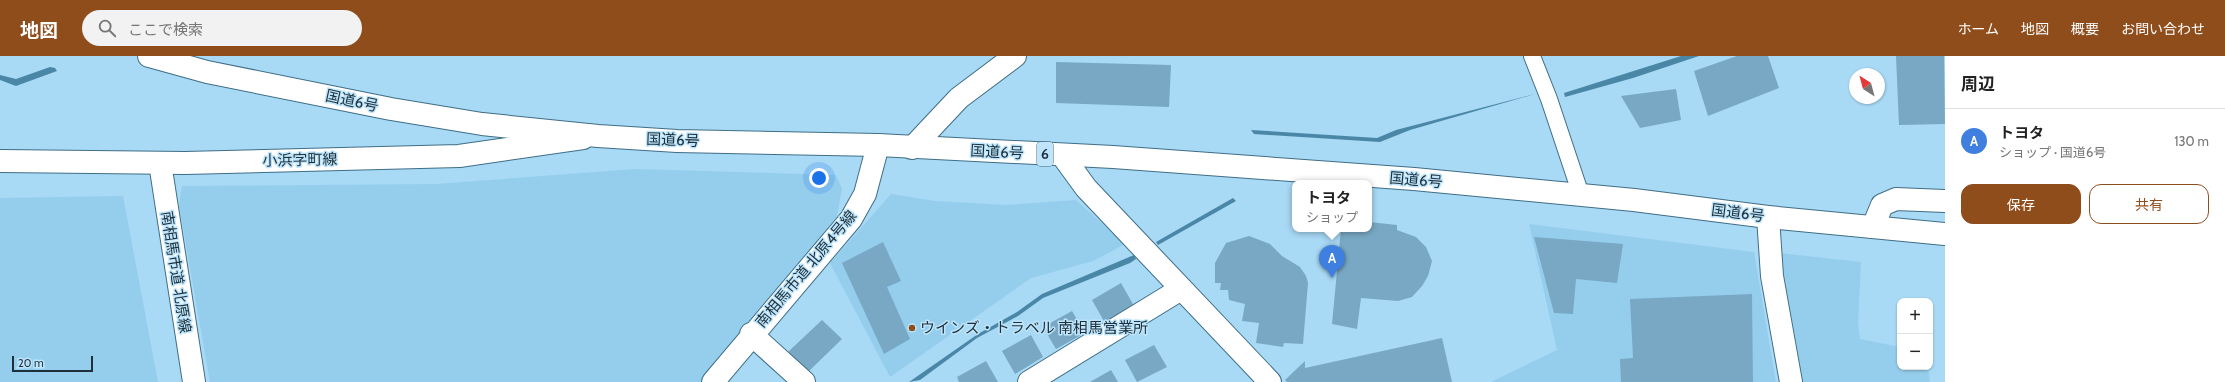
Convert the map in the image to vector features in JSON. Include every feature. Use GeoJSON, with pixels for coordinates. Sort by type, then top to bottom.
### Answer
{"type":"FeatureCollection","features":[{"type":"Feature","properties":{"kind":"main road","name":"国道6号"},"geometry":{"type":"LineString","coordinates":[[149,56],[207,72],[392,109],[482,124],[598,136],[677,141],[878,145],[1062,155],[1414,179],[1634,200],[1768,217],[1945,234]]}},
{"type":"Feature","properties":{"kind":"main road"},"geometry":{"type":"LineString","coordinates":[[912,148],[960,98],[1015,56]]}},
{"type":"Feature","properties":{"kind":"main road","name":"小浜字町線"},"geometry":{"type":"LineString","coordinates":[[0,161],[160,162],[459,156],[598,136]]}},
{"type":"Feature","properties":{"kind":"main road","name":"南相馬市道 北原4号線"},"geometry":{"type":"LineString","coordinates":[[713,382],[751,334],[850,219],[865,194],[878,145]]}},
{"type":"Feature","properties":{"kind":"main road"},"geometry":{"type":"LineString","coordinates":[[1062,155],[1086,188],[1270,382]]}},
{"type":"Feature","properties":{"kind":"main road","name":"南相馬市道 北原線"},"geometry":{"type":"LineString","coordinates":[[160,162],[194,382]]}},
{"type":"Feature","properties":{"kind":"main road"},"geometry":{"type":"LineString","coordinates":[[1873,227],[1882,206],[1896,199],[1945,201]]}},
{"type":"Feature","properties":{"kind":"main road"},"geometry":{"type":"LineString","coordinates":[[1768,217],[1772,276],[1791,382]]}},
{"type":"Feature","properties":{"kind":"main road"},"geometry":{"type":"LineString","coordinates":[[1029,382],[1181,289]]}},
{"type":"Feature","properties":{"kind":"main road"},"geometry":{"type":"LineString","coordinates":[[751,334],[804,382]]}},
{"type":"Feature","properties":{"kind":"lane"},"geometry":{"type":"LineString","coordinates":[[1532,56],[1549,100],[1581,195]]}},
{"type":"Feature","properties":{"kind":"shaded area"},"geometry":{"type":"Polygon","coordinates":[[[1681,56],[1699,56],[1633,78],[1565,97],[1564,93],[1681,56]]]}},
{"type":"Feature","properties":{"kind":"shaded area"},"geometry":{"type":"Polygon","coordinates":[[[50,67],[55,68],[57,71],[16,86],[0,80],[0,75],[16,79],[50,67]]]}},
{"type":"Feature","properties":{"kind":"shaded area"},"geometry":{"type":"Polygon","coordinates":[[[1535,94],[1410,130],[1380,142],[1254,134],[1251,130],[1377,138],[1396,130],[1535,94]]]}},
{"type":"Feature","properties":{"kind":"shaded area"},"geometry":{"type":"Polygon","coordinates":[[[635,169],[836,175],[842,189],[837,216],[702,382],[210,382],[179,205],[182,186],[436,184],[635,169]]]}},
{"type":"Feature","properties":{"kind":"shaded area","name":"ウインズ・トラベル 南相馬営業所"},"geometry":{"type":"Polygon","coordinates":[[[891,194],[935,201],[1006,205],[1076,200],[1125,244],[1093,261],[1031,278],[890,377],[830,263],[891,194]]]}},
{"type":"Feature","properties":{"kind":"shaded area"},"geometry":{"type":"Polygon","coordinates":[[[123,196],[158,382],[0,382],[0,198],[123,196]]]}},
{"type":"Feature","properties":{"kind":"shaded area"},"geometry":{"type":"Polygon","coordinates":[[[1233,198],[1236,201],[1158,245],[1156,242],[1233,198]]]}},
{"type":"Feature","properties":{"kind":"shaded area"},"geometry":{"type":"Polygon","coordinates":[[[1529,224],[1754,252],[1776,382],[1491,382],[1557,350],[1529,224]]]}},
{"type":"Feature","properties":{"kind":"shaded area"},"geometry":{"type":"Polygon","coordinates":[[[1780,253],[1861,262],[1858,322],[1860,339],[1897,346],[1897,370],[1928,370],[1930,382],[1797,382],[1780,253]]]}},
{"type":"Feature","properties":{"kind":"shaded area"},"geometry":{"type":"Polygon","coordinates":[[[1134,255],[1136,259],[1130,263],[1043,298],[1018,316],[977,338],[920,380],[909,382],[978,334],[1017,312],[1042,294],[1134,255]]]}},
{"type":"Feature","properties":{"kind":"building"},"geometry":{"type":"Polygon","coordinates":[[[1737,56],[1768,56],[1779,88],[1708,116],[1694,71],[1737,56]]]}},
{"type":"Feature","properties":{"kind":"building"},"geometry":{"type":"Polygon","coordinates":[[[1896,56],[1944,56],[1945,124],[1899,125],[1896,56]]]}},
{"type":"Feature","properties":{"kind":"building"},"geometry":{"type":"Polygon","coordinates":[[[1056,62],[1171,65],[1169,107],[1056,103],[1056,62]]]}},
{"type":"Feature","properties":{"kind":"building"},"geometry":{"type":"Polygon","coordinates":[[[1676,89],[1681,120],[1640,128],[1621,96],[1676,89]]]}},
{"type":"Feature","properties":{"kind":"building"},"geometry":{"type":"Polygon","coordinates":[[[1372,222],[1397,225],[1397,230],[1416,237],[1426,247],[1432,261],[1428,276],[1422,286],[1412,297],[1398,301],[1361,298],[1357,329],[1332,324],[1341,232],[1372,232],[1372,222]]]}},
{"type":"Feature","properties":{"kind":"building"},"geometry":{"type":"Polygon","coordinates":[[[1249,236],[1270,244],[1282,256],[1300,267],[1306,276],[1308,283],[1303,344],[1284,343],[1283,347],[1256,343],[1259,323],[1242,321],[1245,304],[1229,300],[1228,290],[1220,290],[1221,283],[1215,283],[1215,263],[1226,243],[1249,236]]]}},
{"type":"Feature","properties":{"kind":"building"},"geometry":{"type":"Polygon","coordinates":[[[1534,237],[1623,244],[1617,283],[1576,279],[1573,314],[1554,313],[1534,237]]]}},
{"type":"Feature","properties":{"kind":"building"},"geometry":{"type":"Polygon","coordinates":[[[883,242],[901,281],[887,287],[910,339],[884,354],[842,263],[883,242]]]}},
{"type":"Feature","properties":{"kind":"building"},"geometry":{"type":"Polygon","coordinates":[[[1121,283],[1134,306],[1105,323],[1092,300],[1121,283]]]}},
{"type":"Feature","properties":{"kind":"building"},"geometry":{"type":"Polygon","coordinates":[[[1752,294],[1753,382],[1621,382],[1620,359],[1633,358],[1630,299],[1752,294]]]}},
{"type":"Feature","properties":{"kind":"building"},"geometry":{"type":"Polygon","coordinates":[[[1072,311],[1085,333],[1056,349],[1043,327],[1072,311]]]}},
{"type":"Feature","properties":{"kind":"building"},"geometry":{"type":"Polygon","coordinates":[[[822,320],[842,339],[809,371],[788,352],[822,320]]]}},
{"type":"Feature","properties":{"kind":"building"},"geometry":{"type":"Polygon","coordinates":[[[1031,335],[1043,357],[1015,374],[1002,351],[1031,335]]]}},
{"type":"Feature","properties":{"kind":"building"},"geometry":{"type":"Polygon","coordinates":[[[1442,338],[1452,382],[1287,382],[1285,380],[1305,361],[1305,368],[1442,338]]]}},
{"type":"Feature","properties":{"kind":"building"},"geometry":{"type":"Polygon","coordinates":[[[1154,345],[1167,367],[1137,382],[1125,360],[1154,345]]]}},
{"type":"Feature","properties":{"kind":"building"},"geometry":{"type":"Polygon","coordinates":[[[986,361],[998,382],[959,382],[957,377],[986,361]]]}},
{"type":"Feature","properties":{"kind":"building"},"geometry":{"type":"Polygon","coordinates":[[[1111,370],[1118,382],[1090,382],[1111,370]]]}},
{"type":"Feature","properties":{"kind":"place","name":"トヨタ"},"geometry":{"type":"Point","coordinates":[1332,278]}},
{"type":"Feature","properties":{"kind":"place","name":"ウインズ・トラベル 南相馬営業所"},"geometry":{"type":"Point","coordinates":[912,328]}}]}
